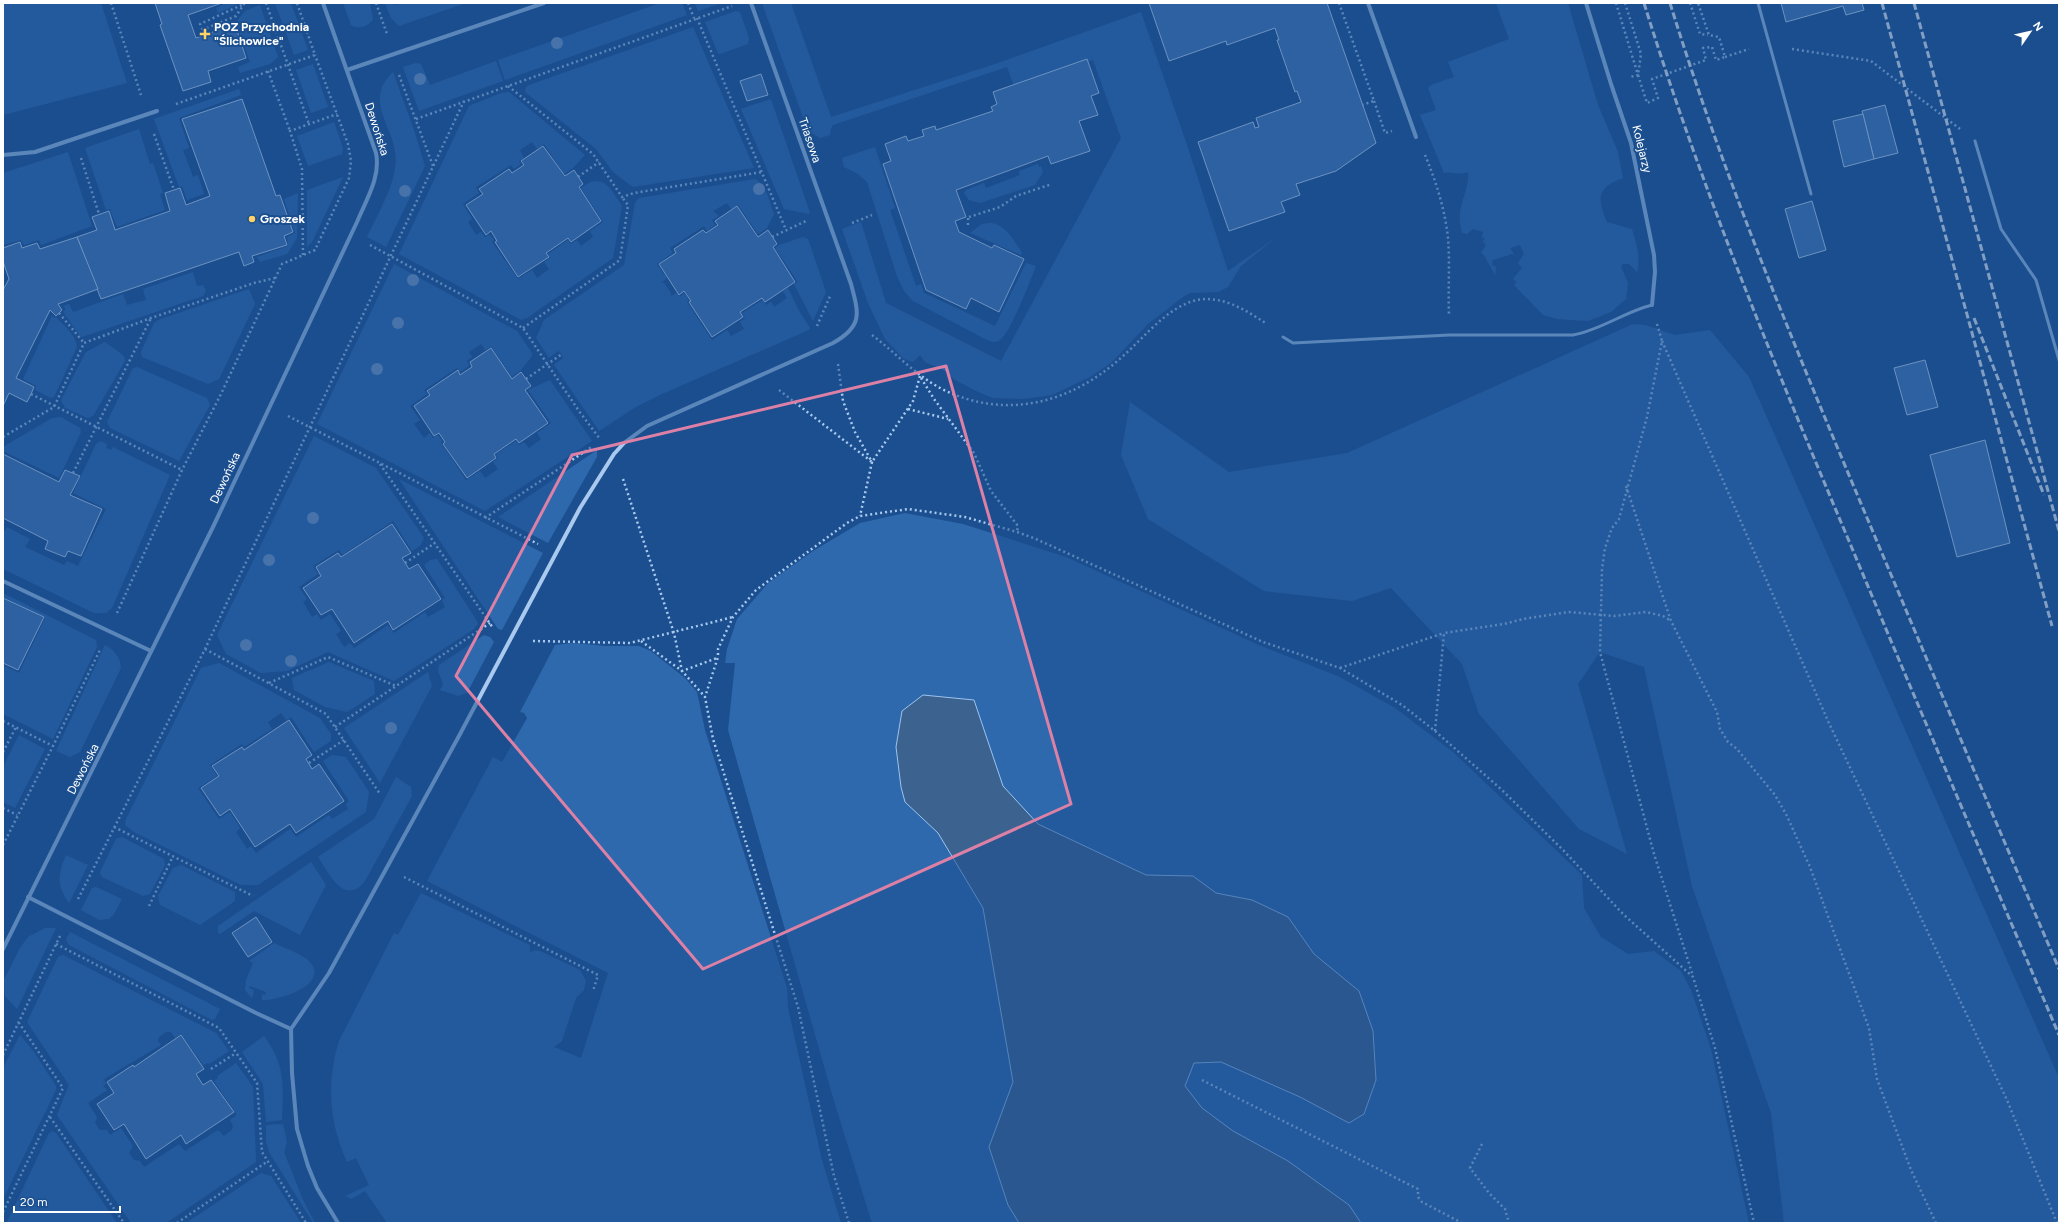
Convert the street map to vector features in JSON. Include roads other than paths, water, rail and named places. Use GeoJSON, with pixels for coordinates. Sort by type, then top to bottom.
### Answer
{"type":"FeatureCollection","features":[{"type":"Feature","properties":{"kind":"street","name":"Dewońska"},"geometry":{"type":"LineString","coordinates":[[3,949],[96,765],[270,407],[352,234],[375,178],[378,166],[376,153],[323,3]]}},
{"type":"Feature","properties":{"kind":"street"},"geometry":{"type":"LineString","coordinates":[[347,70],[544,3]]}},
{"type":"Feature","properties":{"kind":"street","name":"Triasowa"},"geometry":{"type":"LineString","coordinates":[[291,1029],[329,973],[584,502],[614,454],[624,443],[647,426],[833,343],[851,331],[856,323],[858,311],[851,284],[751,3]]}},
{"type":"Feature","properties":{"kind":"street"},"geometry":{"type":"LineString","coordinates":[[1368,3],[1416,137]]}},
{"type":"Feature","properties":{"kind":"street","name":"Kolejarzy"},"geometry":{"type":"LineString","coordinates":[[1586,3],[1631,143],[1648,224],[1655,272],[1652,304]]}},
{"type":"Feature","properties":{"kind":"street"},"geometry":{"type":"LineString","coordinates":[[3,155],[35,152],[157,111]]}},
{"type":"Feature","properties":{"kind":"street"},"geometry":{"type":"LineString","coordinates":[[3,581],[151,651]]}},
{"type":"Feature","properties":{"kind":"street"},"geometry":{"type":"LineString","coordinates":[[28,897],[256,1013],[291,1029],[292,1073],[297,1129],[308,1166],[317,1188],[338,1223]]}},
{"type":"Feature","properties":{"kind":"lane"},"geometry":{"type":"LineString","coordinates":[[1758,3],[1768,45],[1811,194]]}},
{"type":"Feature","properties":{"kind":"lane"},"geometry":{"type":"LineString","coordinates":[[1975,140],[2001,229],[2036,280],[2059,360]]}},
{"type":"Feature","properties":{"kind":"lane"},"geometry":{"type":"LineString","coordinates":[[1283,337],[1292,343],[1449,335],[1573,335],[1586,333],[1612,322],[1636,309],[1652,304]]}},
{"type":"Feature","properties":{"kind":"railway"},"geometry":{"type":"LineString","coordinates":[[1644,3],[1666,72],[1714,207],[1766,342],[1901,665],[2059,1035]]}},
{"type":"Feature","properties":{"kind":"railway"},"geometry":{"type":"LineString","coordinates":[[1670,3],[1733,187],[1804,368],[2059,969]]}},
{"type":"Feature","properties":{"kind":"railway"},"geometry":{"type":"LineString","coordinates":[[1882,3],[2052,626]]}},
{"type":"Feature","properties":{"kind":"railway"},"geometry":{"type":"LineString","coordinates":[[1914,3],[2059,531]]}},
{"type":"Feature","properties":{"kind":"railway"},"geometry":{"type":"LineString","coordinates":[[1974,318],[2044,495]]}},
{"type":"Feature","properties":{"kind":"place","name":"POZ Przychodnia \"Ślichowice\""},"geometry":{"type":"Point","coordinates":[205,34]}},
{"type":"Feature","properties":{"kind":"place","name":"Groszek"},"geometry":{"type":"Point","coordinates":[252,219]}}]}
